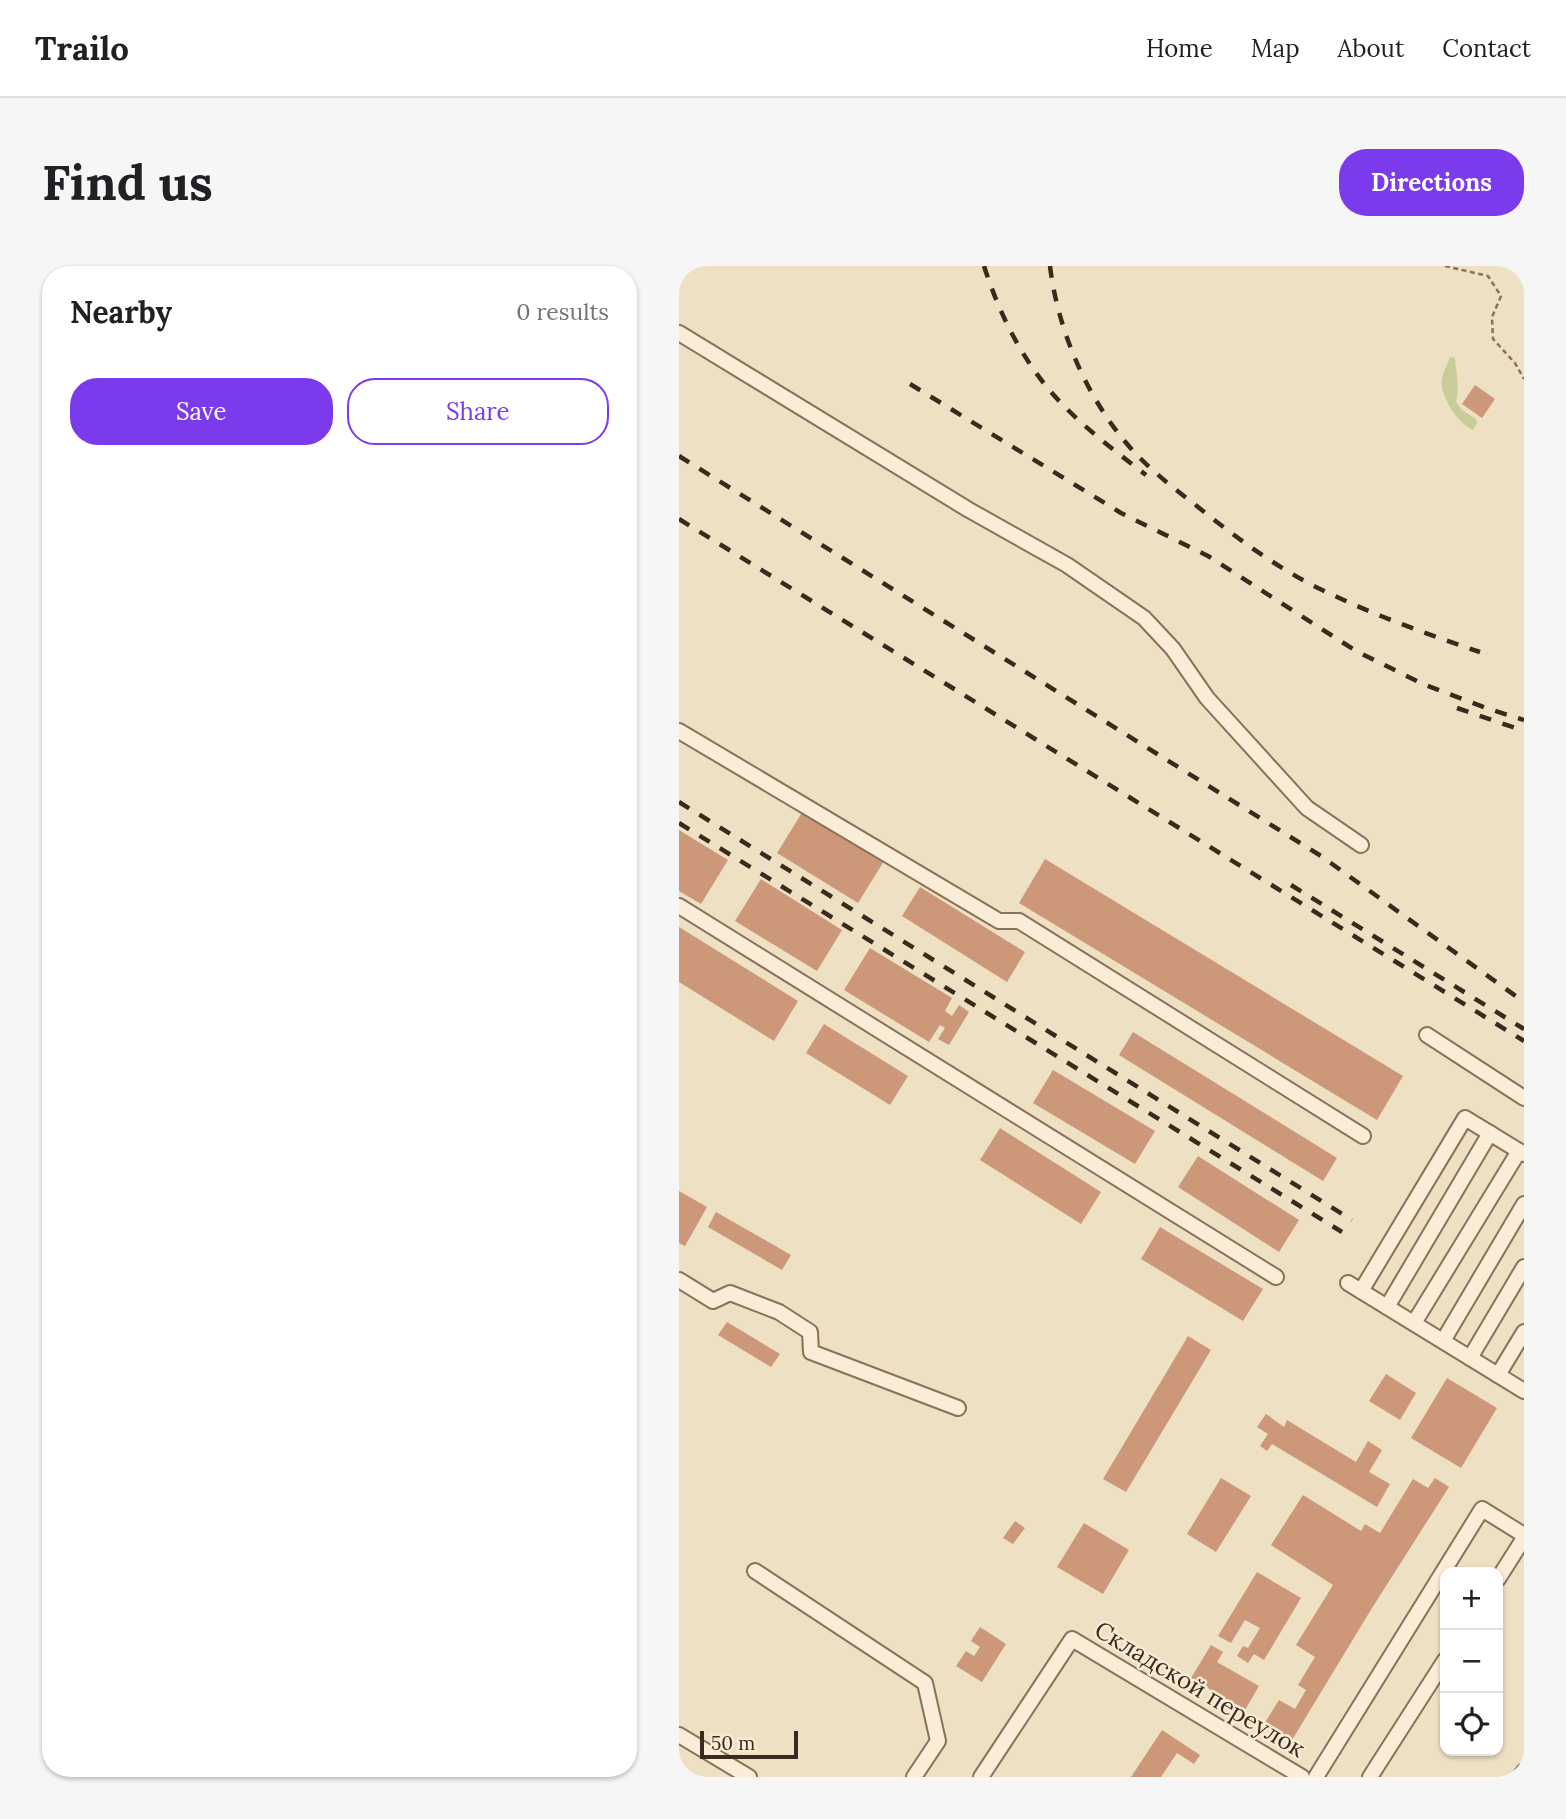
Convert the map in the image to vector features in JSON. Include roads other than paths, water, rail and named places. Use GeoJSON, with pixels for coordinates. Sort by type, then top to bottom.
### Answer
{"type":"FeatureCollection","features":[{"type":"Feature","properties":{"kind":"street"},"geometry":{"type":"LineString","coordinates":[[679,333],[969,510],[1067,565],[1144,618],[1173,649],[1207,698],[1307,808],[1360,845]]}},
{"type":"Feature","properties":{"kind":"street"},"geometry":{"type":"LineString","coordinates":[[679,731],[999,921],[1019,921],[1363,1136]]}},
{"type":"Feature","properties":{"kind":"street"},"geometry":{"type":"LineString","coordinates":[[679,906],[1276,1277]]}},
{"type":"Feature","properties":{"kind":"street"},"geometry":{"type":"LineString","coordinates":[[1427,1035],[1524,1098]]}},
{"type":"Feature","properties":{"kind":"street"},"geometry":{"type":"LineString","coordinates":[[1361,1291],[1465,1118],[1522,1152],[1414,1323]]}},
{"type":"Feature","properties":{"kind":"street"},"geometry":{"type":"LineString","coordinates":[[1387,1307],[1490,1133]]}},
{"type":"Feature","properties":{"kind":"street"},"geometry":{"type":"LineString","coordinates":[[1443,1341],[1524,1204]]}},
{"type":"Feature","properties":{"kind":"street"},"geometry":{"type":"LineString","coordinates":[[1470,1358],[1524,1266]]}},
{"type":"Feature","properties":{"kind":"street"},"geometry":{"type":"LineString","coordinates":[[679,1280],[713,1301],[730,1293],[779,1312],[810,1332],[811,1352],[958,1408]]}},
{"type":"Feature","properties":{"kind":"street"},"geometry":{"type":"LineString","coordinates":[[1348,1283],[1524,1391]]}},
{"type":"Feature","properties":{"kind":"street"},"geometry":{"type":"LineString","coordinates":[[1498,1375],[1524,1332]]}},
{"type":"Feature","properties":{"kind":"street","name":"Складской переулок"},"geometry":{"type":"LineString","coordinates":[[1316,1777],[1482,1508],[1524,1537]]}},
{"type":"Feature","properties":{"kind":"street"},"geometry":{"type":"LineString","coordinates":[[1503,1571],[1524,1537]]}},
{"type":"Feature","properties":{"kind":"street"},"geometry":{"type":"LineString","coordinates":[[755,1570],[925,1683],[938,1741],[914,1777]]}},
{"type":"Feature","properties":{"kind":"street","name":"Складской переулок"},"geometry":{"type":"LineString","coordinates":[[981,1777],[1072,1639],[1302,1777]]}},
{"type":"Feature","properties":{"kind":"street"},"geometry":{"type":"LineString","coordinates":[[1370,1777],[1440,1668]]}},
{"type":"Feature","properties":{"kind":"street"},"geometry":{"type":"LineString","coordinates":[[679,1735],[749,1777]]}},
{"type":"Feature","properties":{"kind":"street"},"geometry":{"type":"LineString","coordinates":[[1520,1777],[1524,1771]]}},
{"type":"Feature","properties":{"kind":"railway"},"geometry":{"type":"LineString","coordinates":[[984,266],[1007,324],[1040,378],[1076,418],[1146,475]]}},
{"type":"Feature","properties":{"kind":"railway"},"geometry":{"type":"LineString","coordinates":[[1050,266],[1061,318],[1080,370],[1108,419],[1155,472],[1239,539],[1297,577],[1374,613],[1480,652]]}},
{"type":"Feature","properties":{"kind":"railway"},"geometry":{"type":"LineString","coordinates":[[910,384],[1121,513],[1208,556],[1356,651],[1423,684],[1524,720]]}},
{"type":"Feature","properties":{"kind":"railway"},"geometry":{"type":"LineString","coordinates":[[679,456],[1321,856],[1524,1002]]}},
{"type":"Feature","properties":{"kind":"railway"},"geometry":{"type":"LineString","coordinates":[[679,519],[1524,1041]]}},
{"type":"Feature","properties":{"kind":"railway"},"geometry":{"type":"LineString","coordinates":[[1457,708],[1524,731]]}},
{"type":"Feature","properties":{"kind":"railway"},"geometry":{"type":"LineString","coordinates":[[679,802],[1352,1220]]}},
{"type":"Feature","properties":{"kind":"railway"},"geometry":{"type":"LineString","coordinates":[[679,823],[1342,1232]]}},
{"type":"Feature","properties":{"kind":"railway"},"geometry":{"type":"LineString","coordinates":[[1291,885],[1524,1029]]}}]}
